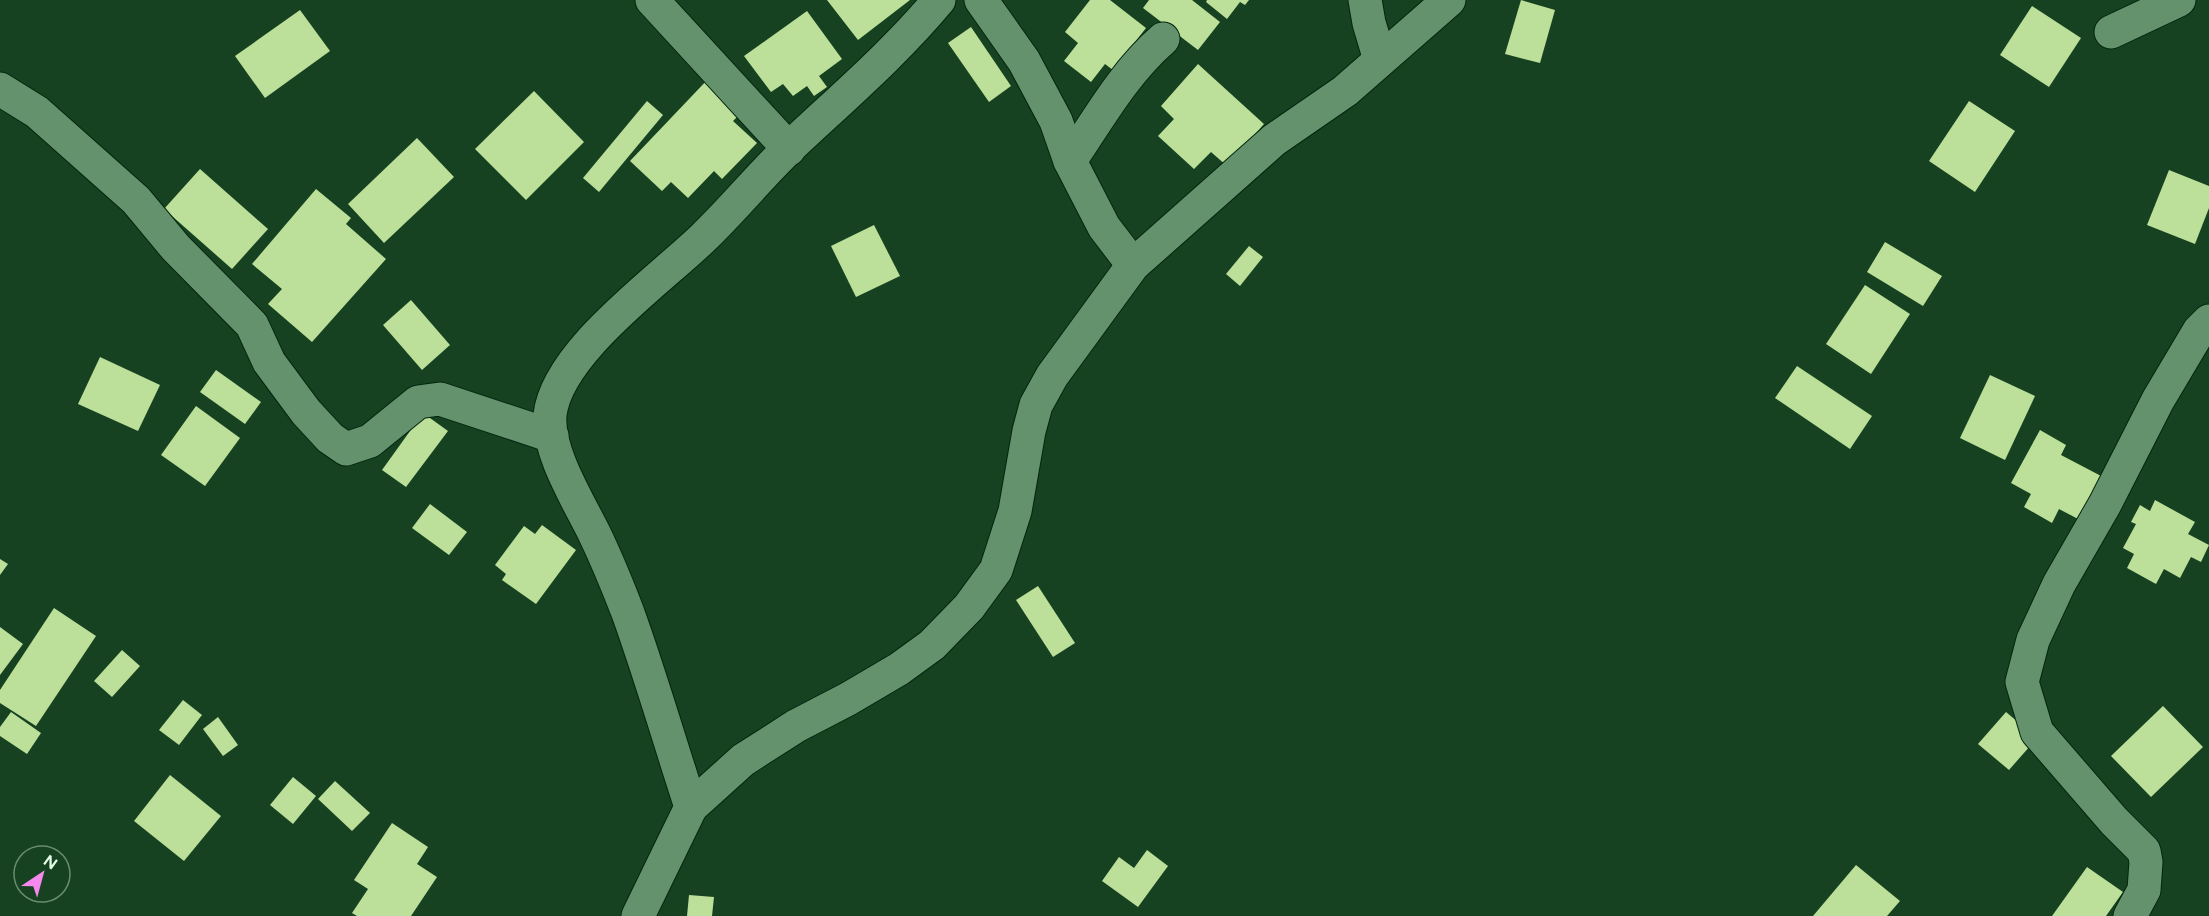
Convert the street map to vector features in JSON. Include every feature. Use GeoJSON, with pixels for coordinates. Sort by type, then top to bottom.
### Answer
{"type":"FeatureCollection","features":[{"type":"Feature","properties":{"kind":"street"},"geometry":{"type":"LineString","coordinates":[[652,0],[789,149]]}},
{"type":"Feature","properties":{"kind":"street"},"geometry":{"type":"LineString","coordinates":[[691,807],[628,613],[596,537],[564,475],[552,436],[550,415],[556,392],[571,364],[595,336],[705,236],[789,149],[864,80],[939,0]]}},
{"type":"Feature","properties":{"kind":"street"},"geometry":{"type":"LineString","coordinates":[[981,0],[1024,61],[1056,121],[1070,161],[1104,227],[1133,265]]}},
{"type":"Feature","properties":{"kind":"street"},"geometry":{"type":"LineString","coordinates":[[1365,0],[1368,23],[1380,60]]}},
{"type":"Feature","properties":{"kind":"street"},"geometry":{"type":"LineString","coordinates":[[638,916],[691,807],[742,760],[796,726],[899,669],[932,645],[969,607],[996,570],[1015,511],[1029,431],[1036,405],[1052,376],[1133,265],[1274,140],[1345,92],[1449,0]]}},
{"type":"Feature","properties":{"kind":"street"},"geometry":{"type":"LineString","coordinates":[[2111,32],[2179,0]]}},
{"type":"Feature","properties":{"kind":"street"},"geometry":{"type":"LineString","coordinates":[[1070,161],[1122,82],[1143,55],[1163,39]]}},
{"type":"Feature","properties":{"kind":"street"},"geometry":{"type":"LineString","coordinates":[[0,89],[37,112],[136,200],[176,248],[252,325],[270,362],[306,412],[330,438],[346,449],[370,441],[418,402],[440,399],[552,436]]}},
{"type":"Feature","properties":{"kind":"street"},"geometry":{"type":"LineString","coordinates":[[2130,916],[2144,890],[2146,862],[2144,851],[2114,821],[2037,732],[2022,682],[2033,640],[2059,584],[2106,504],[2158,400],[2199,331],[2209,321]]}},
{"type":"Feature","properties":{"kind":"building"},"geometry":{"type":"Polygon","coordinates":[[[827,0],[910,0],[858,40],[827,0]]]}},
{"type":"Feature","properties":{"kind":"building"},"geometry":{"type":"Polygon","coordinates":[[[1090,0],[1110,0],[1146,28],[1113,70],[1105,64],[1091,82],[1064,61],[1078,43],[1065,32],[1090,0]]]}},
{"type":"Feature","properties":{"kind":"building"},"geometry":{"type":"Polygon","coordinates":[[[1149,0],[1192,0],[1220,22],[1198,50],[1143,8],[1149,0]]]}},
{"type":"Feature","properties":{"kind":"building"},"geometry":{"type":"Polygon","coordinates":[[[1207,0],[1249,0],[1245,5],[1240,2],[1227,19],[1206,2],[1207,0]]]}},
{"type":"Feature","properties":{"kind":"building"},"geometry":{"type":"Polygon","coordinates":[[[1521,0],[1555,10],[1540,63],[1505,54],[1521,0]]]}},
{"type":"Feature","properties":{"kind":"building"},"geometry":{"type":"Polygon","coordinates":[[[2032,6],[2081,38],[2049,87],[2000,55],[2032,6]]]}},
{"type":"Feature","properties":{"kind":"building"},"geometry":{"type":"Polygon","coordinates":[[[300,10],[330,51],[265,98],[235,56],[300,10]]]}},
{"type":"Feature","properties":{"kind":"building"},"geometry":{"type":"Polygon","coordinates":[[[807,11],[842,59],[819,76],[827,87],[814,96],[807,86],[793,96],[783,84],[771,92],[744,56],[807,11]]]}},
{"type":"Feature","properties":{"kind":"building"},"geometry":{"type":"Polygon","coordinates":[[[971,27],[1011,86],[989,102],[948,43],[971,27]]]}},
{"type":"Feature","properties":{"kind":"building"},"geometry":{"type":"Polygon","coordinates":[[[1198,64],[1264,124],[1227,166],[1211,152],[1194,169],[1158,136],[1174,119],[1161,106],[1198,64]]]}},
{"type":"Feature","properties":{"kind":"building"},"geometry":{"type":"Polygon","coordinates":[[[710,77],[745,109],[733,121],[757,143],[722,179],[714,171],[688,198],[671,182],[662,191],[630,161],[710,77]]]}},
{"type":"Feature","properties":{"kind":"building"},"geometry":{"type":"Polygon","coordinates":[[[534,91],[584,142],[526,200],[475,149],[534,91]]]}},
{"type":"Feature","properties":{"kind":"building"},"geometry":{"type":"Polygon","coordinates":[[[647,101],[663,115],[599,192],[583,178],[647,101]]]}},
{"type":"Feature","properties":{"kind":"building"},"geometry":{"type":"Polygon","coordinates":[[[1969,101],[2015,131],[1975,192],[1929,161],[1969,101]]]}},
{"type":"Feature","properties":{"kind":"building"},"geometry":{"type":"Polygon","coordinates":[[[417,138],[454,177],[384,243],[348,204],[417,138]]]}},
{"type":"Feature","properties":{"kind":"building"},"geometry":{"type":"Polygon","coordinates":[[[200,169],[268,229],[232,269],[164,209],[200,169]]]}},
{"type":"Feature","properties":{"kind":"building"},"geometry":{"type":"Polygon","coordinates":[[[2169,170],[2209,186],[2209,208],[2195,244],[2147,225],[2169,170]]]}},
{"type":"Feature","properties":{"kind":"building"},"geometry":{"type":"Polygon","coordinates":[[[316,189],[351,218],[346,224],[386,259],[312,342],[268,304],[282,289],[252,264],[316,189]]]}},
{"type":"Feature","properties":{"kind":"building"},"geometry":{"type":"Polygon","coordinates":[[[874,225],[900,276],[856,297],[831,246],[874,225]]]}},
{"type":"Feature","properties":{"kind":"building"},"geometry":{"type":"Polygon","coordinates":[[[1885,242],[1942,276],[1923,306],[1867,272],[1885,242]]]}},
{"type":"Feature","properties":{"kind":"building"},"geometry":{"type":"Polygon","coordinates":[[[1249,246],[1263,257],[1240,286],[1226,274],[1249,246]]]}},
{"type":"Feature","properties":{"kind":"building"},"geometry":{"type":"Polygon","coordinates":[[[1865,285],[1910,314],[1871,374],[1826,344],[1865,285]]]}},
{"type":"Feature","properties":{"kind":"building"},"geometry":{"type":"Polygon","coordinates":[[[411,300],[450,345],[422,370],[383,325],[411,300]]]}},
{"type":"Feature","properties":{"kind":"building"},"geometry":{"type":"Polygon","coordinates":[[[100,357],[160,385],[138,431],[78,404],[100,357]]]}},
{"type":"Feature","properties":{"kind":"building"},"geometry":{"type":"Polygon","coordinates":[[[1797,366],[1872,416],[1850,449],[1775,398],[1797,366]]]}},
{"type":"Feature","properties":{"kind":"building"},"geometry":{"type":"Polygon","coordinates":[[[216,370],[261,402],[245,424],[200,392],[216,370]]]}},
{"type":"Feature","properties":{"kind":"building"},"geometry":{"type":"Polygon","coordinates":[[[1990,375],[2035,396],[2005,460],[1960,438],[1990,375]]]}},
{"type":"Feature","properties":{"kind":"building"},"geometry":{"type":"Polygon","coordinates":[[[196,406],[240,438],[205,486],[161,455],[196,406]]]}},
{"type":"Feature","properties":{"kind":"building"},"geometry":{"type":"Polygon","coordinates":[[[423,413],[448,431],[406,487],[382,470],[423,413]]]}},
{"type":"Feature","properties":{"kind":"building"},"geometry":{"type":"Polygon","coordinates":[[[2040,430],[2066,445],[2061,455],[2103,477],[2080,520],[2059,509],[2052,523],[2024,507],[2031,494],[2011,483],[2040,430]]]}},
{"type":"Feature","properties":{"kind":"building"},"geometry":{"type":"Polygon","coordinates":[[[2155,500],[2195,522],[2188,534],[2209,545],[2201,562],[2191,557],[2180,578],[2164,569],[2156,584],[2127,568],[2134,554],[2123,548],[2136,524],[2131,522],[2140,505],[2150,511],[2155,500]]]}},
{"type":"Feature","properties":{"kind":"building"},"geometry":{"type":"Polygon","coordinates":[[[430,504],[467,532],[449,555],[412,528],[430,504]]]}},
{"type":"Feature","properties":{"kind":"building"},"geometry":{"type":"Polygon","coordinates":[[[542,525],[576,550],[536,604],[502,580],[506,574],[495,565],[524,526],[535,534],[542,525]]]}},
{"type":"Feature","properties":{"kind":"building"},"geometry":{"type":"Polygon","coordinates":[[[0,559],[8,564],[0,575],[0,559]]]}},
{"type":"Feature","properties":{"kind":"building"},"geometry":{"type":"Polygon","coordinates":[[[1038,586],[1075,643],[1053,657],[1016,600],[1038,586]]]}},
{"type":"Feature","properties":{"kind":"building"},"geometry":{"type":"Polygon","coordinates":[[[54,608],[96,636],[36,726],[0,703],[0,690],[54,608]]]}},
{"type":"Feature","properties":{"kind":"building"},"geometry":{"type":"Polygon","coordinates":[[[0,627],[23,644],[0,675],[0,627]]]}},
{"type":"Feature","properties":{"kind":"building"},"geometry":{"type":"Polygon","coordinates":[[[122,650],[140,666],[112,697],[94,681],[122,650]]]}},
{"type":"Feature","properties":{"kind":"building"},"geometry":{"type":"Polygon","coordinates":[[[183,700],[202,715],[179,745],[159,730],[183,700]]]}},
{"type":"Feature","properties":{"kind":"building"},"geometry":{"type":"Polygon","coordinates":[[[2163,706],[2203,747],[2151,797],[2111,756],[2163,706]]]}},
{"type":"Feature","properties":{"kind":"building"},"geometry":{"type":"Polygon","coordinates":[[[11,712],[41,733],[27,754],[0,736],[0,727],[11,712]]]}},
{"type":"Feature","properties":{"kind":"building"},"geometry":{"type":"Polygon","coordinates":[[[2006,712],[2037,738],[2009,770],[1978,744],[2006,712]]]}},
{"type":"Feature","properties":{"kind":"building"},"geometry":{"type":"Polygon","coordinates":[[[218,717],[238,745],[223,756],[203,729],[218,717]]]}},
{"type":"Feature","properties":{"kind":"building"},"geometry":{"type":"Polygon","coordinates":[[[170,775],[221,816],[184,861],[134,821],[170,775]]]}},
{"type":"Feature","properties":{"kind":"building"},"geometry":{"type":"Polygon","coordinates":[[[293,777],[316,796],[293,824],[270,805],[293,777]]]}},
{"type":"Feature","properties":{"kind":"building"},"geometry":{"type":"Polygon","coordinates":[[[335,781],[370,813],[352,831],[318,799],[335,781]]]}},
{"type":"Feature","properties":{"kind":"building"},"geometry":{"type":"Polygon","coordinates":[[[392,823],[428,847],[417,864],[437,877],[411,916],[357,916],[352,913],[368,889],[354,880],[392,823]]]}},
{"type":"Feature","properties":{"kind":"building"},"geometry":{"type":"Polygon","coordinates":[[[1147,850],[1168,866],[1138,907],[1102,881],[1119,857],[1134,868],[1147,850]]]}},
{"type":"Feature","properties":{"kind":"building"},"geometry":{"type":"Polygon","coordinates":[[[1856,865],[1900,901],[1887,916],[1813,916],[1856,865]]]}},
{"type":"Feature","properties":{"kind":"building"},"geometry":{"type":"Polygon","coordinates":[[[2087,867],[2123,892],[2106,916],[2052,916],[2087,867]]]}},
{"type":"Feature","properties":{"kind":"building"},"geometry":{"type":"Polygon","coordinates":[[[689,895],[714,897],[712,916],[687,916],[689,895]]]}}]}
